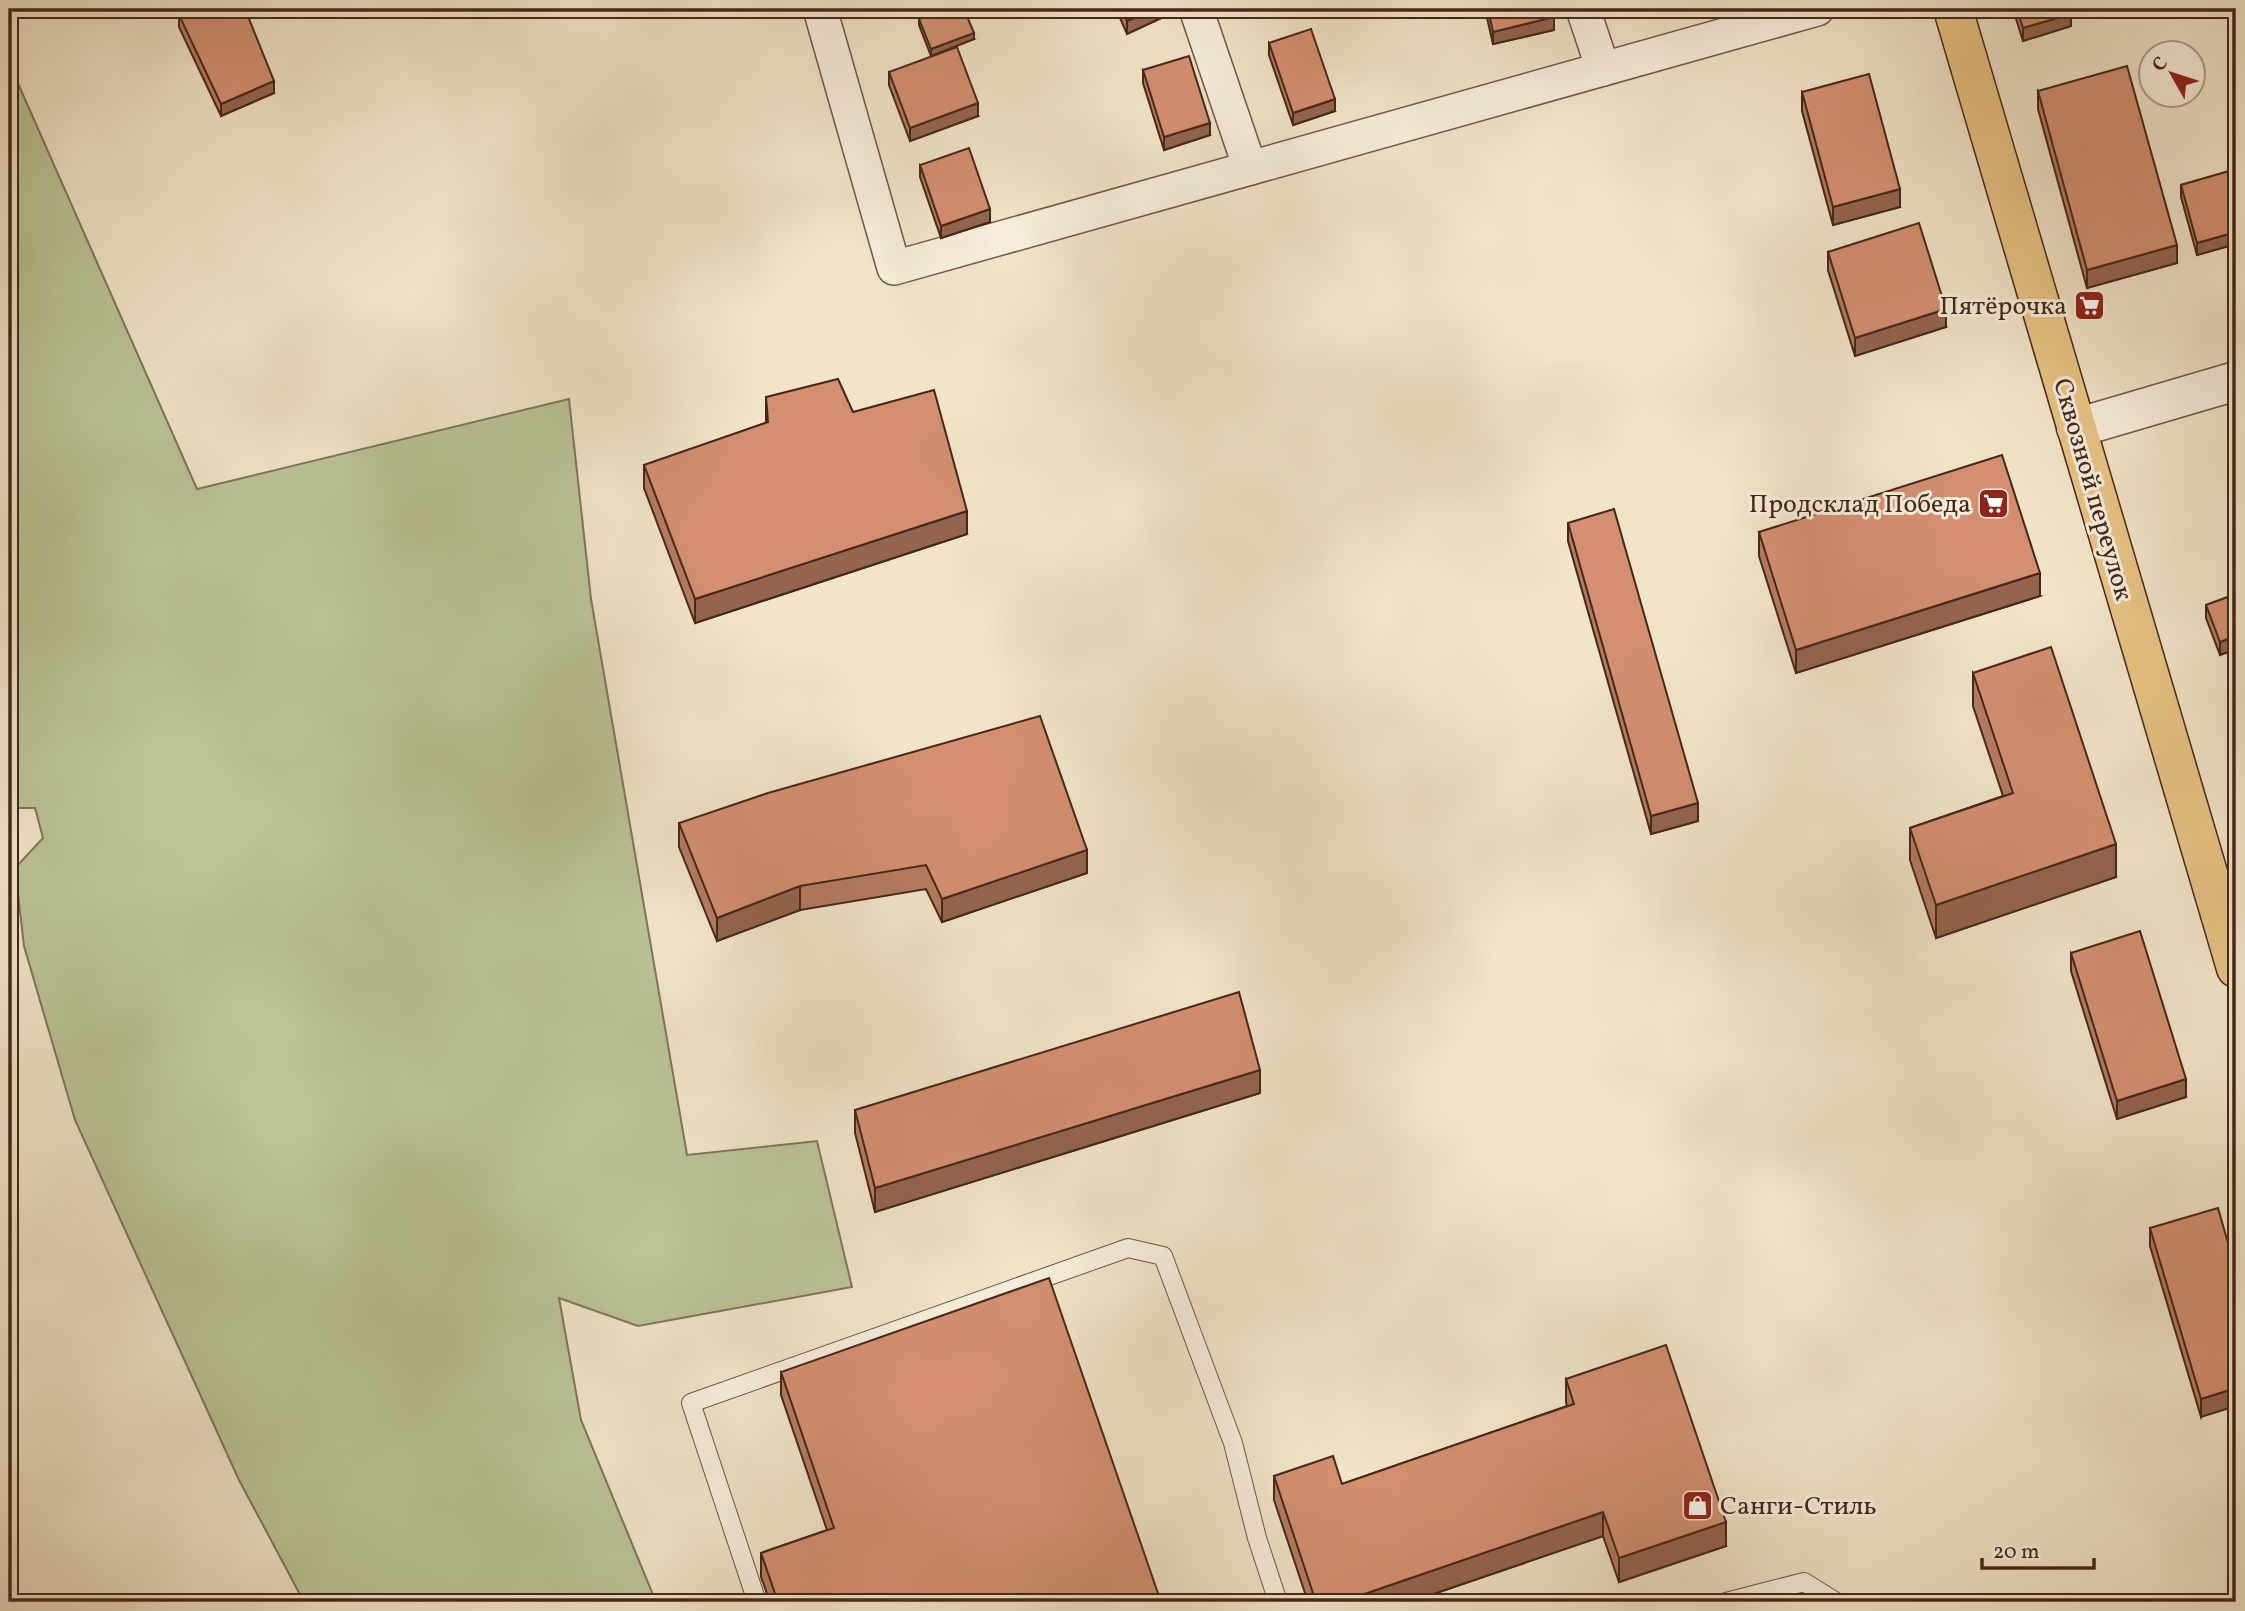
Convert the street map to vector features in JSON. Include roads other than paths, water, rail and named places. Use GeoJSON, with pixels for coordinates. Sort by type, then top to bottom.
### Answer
{"type":"FeatureCollection","features":[{"type":"Feature","properties":{"kind":"main road","name":"Сквозной переулок"},"geometry":{"type":"LineString","coordinates":[[1953,9],[2236,968]]}},
{"type":"Feature","properties":{"kind":"street"},"geometry":{"type":"LineString","coordinates":[[820,9],[894,268],[1817,9]]}},
{"type":"Feature","properties":{"kind":"street"},"geometry":{"type":"LineString","coordinates":[[1196,9],[1250,168]]}},
{"type":"Feature","properties":{"kind":"street"},"geometry":{"type":"LineString","coordinates":[[1583,9],[1603,69]]}},
{"type":"Feature","properties":{"kind":"street"},"geometry":{"type":"LineString","coordinates":[[2076,428],[2236,380]]}},
{"type":"Feature","properties":{"kind":"lane"},"geometry":{"type":"LineString","coordinates":[[757,1602],[691,1403],[1128,1248],[1163,1256],[1233,1443],[1257,1538],[1278,1602]]}},
{"type":"Feature","properties":{"kind":"lane"},"geometry":{"type":"LineString","coordinates":[[1726,1602],[1804,1582],[1836,1602]]}},
{"type":"Feature","properties":{"kind":"railway"},"geometry":{"type":"LineString","coordinates":[[9,1593],[13,1602]]}},
{"type":"Feature","properties":{"kind":"place","name":"Пятёрочка"},"geometry":{"type":"Point","coordinates":[2090,305]}},
{"type":"Feature","properties":{"kind":"place","name":"Продсклад Победа"},"geometry":{"type":"Point","coordinates":[1994,503]}},
{"type":"Feature","properties":{"kind":"place","name":"Санги-Стиль"},"geometry":{"type":"Point","coordinates":[1697,1505]}}]}
